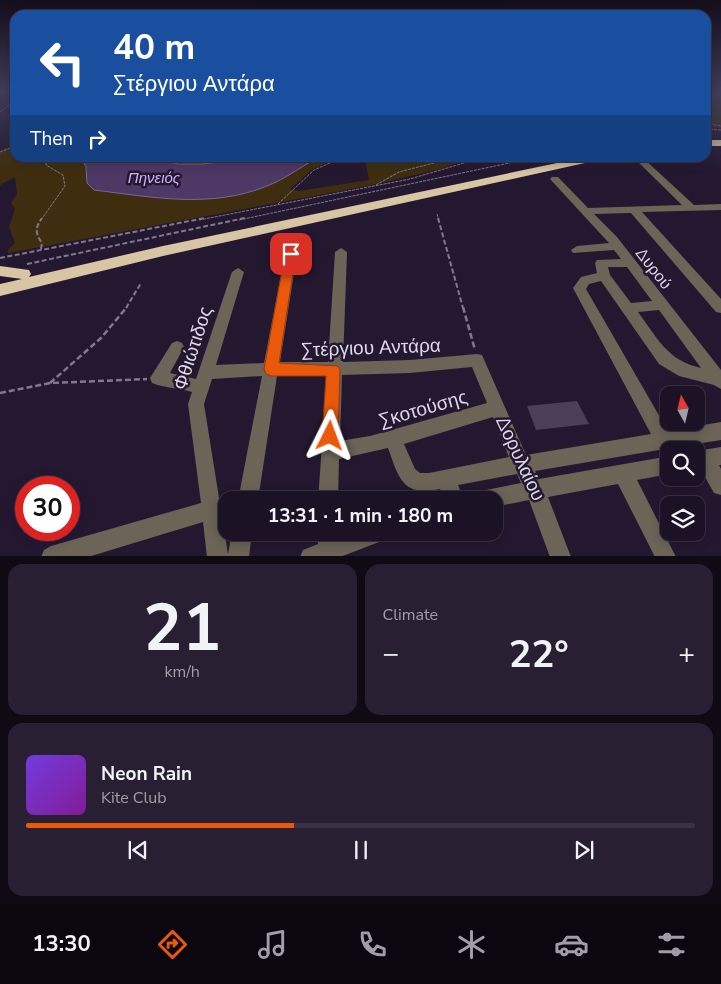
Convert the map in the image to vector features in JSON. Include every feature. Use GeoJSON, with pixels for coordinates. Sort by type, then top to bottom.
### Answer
{"type":"FeatureCollection","features":[{"type":"Feature","properties":{"kind":"highway"},"geometry":{"type":"LineString","coordinates":[[0,271],[26,269],[550,162]]}},
{"type":"Feature","properties":{"kind":"highway"},"geometry":{"type":"LineString","coordinates":[[0,290],[163,250],[575,162]]}},
{"type":"Feature","properties":{"kind":"highway"},"geometry":{"type":"LineString","coordinates":[[0,280],[26,269]]}},
{"type":"Feature","properties":{"kind":"street"},"geometry":{"type":"LineString","coordinates":[[642,162],[690,207]]}},
{"type":"Feature","properties":{"kind":"street","name":"Δυρού"},"geometry":{"type":"LineString","coordinates":[[555,179],[617,246],[720,381]]}},
{"type":"Feature","properties":{"kind":"street"},"geometry":{"type":"LineString","coordinates":[[585,211],[690,207],[721,208]]}},
{"type":"Feature","properties":{"kind":"street"},"geometry":{"type":"LineString","coordinates":[[633,209],[721,308]]}},
{"type":"Feature","properties":{"kind":"street"},"geometry":{"type":"LineString","coordinates":[[577,250],[617,246]]}},
{"type":"Feature","properties":{"kind":"street"},"geometry":{"type":"LineString","coordinates":[[328,491],[333,370],[341,252]]}},
{"type":"Feature","properties":{"kind":"street"},"geometry":{"type":"LineString","coordinates":[[250,491],[291,254]]}},
{"type":"Feature","properties":{"kind":"street"},"geometry":{"type":"LineString","coordinates":[[630,262],[601,263],[604,276],[629,308],[664,359],[684,371],[720,381]]}},
{"type":"Feature","properties":{"kind":"street","name":"Φθιώτιδος"},"geometry":{"type":"LineString","coordinates":[[218,556],[196,404],[238,272]]}},
{"type":"Feature","properties":{"kind":"street"},"geometry":{"type":"LineString","coordinates":[[604,276],[585,280],[579,288],[580,293],[665,441]]}},
{"type":"Feature","properties":{"kind":"street"},"geometry":{"type":"LineString","coordinates":[[629,308],[663,305]]}},
{"type":"Feature","properties":{"kind":"street"},"geometry":{"type":"LineString","coordinates":[[177,347],[158,378],[180,381],[200,388]]}},
{"type":"Feature","properties":{"kind":"street","name":"Στέργιου Αντάρα"},"geometry":{"type":"LineString","coordinates":[[207,372],[271,369],[406,368],[477,360]]}},
{"type":"Feature","properties":{"kind":"street","name":"Δορυλαίου"},"geometry":{"type":"LineString","coordinates":[[477,360],[521,464],[543,507],[561,556]]}},
{"type":"Feature","properties":{"kind":"street","name":"Σκοτούσης"},"geometry":{"type":"LineString","coordinates":[[330,452],[393,438],[498,408]]}},
{"type":"Feature","properties":{"kind":"street"},"geometry":{"type":"LineString","coordinates":[[682,441],[721,431]]}},
{"type":"Feature","properties":{"kind":"street"},"geometry":{"type":"LineString","coordinates":[[393,438],[407,475],[413,482],[422,484],[521,464],[660,446]]}},
{"type":"Feature","properties":{"kind":"street"},"geometry":{"type":"LineString","coordinates":[[707,458],[721,486]]}},
{"type":"Feature","properties":{"kind":"street"},"geometry":{"type":"LineString","coordinates":[[503,496],[660,467]]}},
{"type":"Feature","properties":{"kind":"street"},"geometry":{"type":"LineString","coordinates":[[623,473],[666,556]]}},
{"type":"Feature","properties":{"kind":"street"},"geometry":{"type":"LineString","coordinates":[[446,479],[451,491]]}},
{"type":"Feature","properties":{"kind":"street"},"geometry":{"type":"LineString","coordinates":[[51,556],[210,510]]}},
{"type":"Feature","properties":{"kind":"street"},"geometry":{"type":"LineString","coordinates":[[238,556],[240,541]]}},
{"type":"Feature","properties":{"kind":"street"},"geometry":{"type":"LineString","coordinates":[[324,549],[350,541]]}},
{"type":"Feature","properties":{"kind":"path"},"geometry":{"type":"LineString","coordinates":[[41,249],[42,243],[36,235],[36,227],[65,186],[63,175],[46,165],[46,162]]}},
{"type":"Feature","properties":{"kind":"path"},"geometry":{"type":"LineString","coordinates":[[277,205],[314,170],[332,162]]}},
{"type":"Feature","properties":{"kind":"path"},"geometry":{"type":"LineString","coordinates":[[376,185],[388,176],[438,162]]}},
{"type":"Feature","properties":{"kind":"path"},"geometry":{"type":"LineString","coordinates":[[0,258],[420,176],[467,162]]}},
{"type":"Feature","properties":{"kind":"path"},"geometry":{"type":"LineString","coordinates":[[26,269],[516,162]]}},
{"type":"Feature","properties":{"kind":"path"},"geometry":{"type":"LineString","coordinates":[[437,214],[477,360]]}},
{"type":"Feature","properties":{"kind":"path"},"geometry":{"type":"LineString","coordinates":[[50,383],[88,350],[126,310],[141,283]]}},
{"type":"Feature","properties":{"kind":"path"},"geometry":{"type":"LineString","coordinates":[[0,393],[50,383],[158,378]]}},
{"type":"Feature","properties":{"kind":"shaded area"},"geometry":{"type":"Polygon","coordinates":[[[711,119],[721,119],[721,128],[711,127],[711,119]]]}},
{"type":"Feature","properties":{"kind":"shaded area"},"geometry":{"type":"Polygon","coordinates":[[[10,146],[10,162],[83,162],[86,167],[87,183],[94,190],[163,199],[267,186],[310,162],[329,162],[313,169],[290,189],[299,191],[369,180],[366,162],[462,162],[367,186],[8,253],[8,250],[15,243],[9,227],[15,209],[11,203],[17,194],[15,177],[0,185],[0,151],[10,146]]]}},
{"type":"Feature","properties":{"kind":"shaded area"},"geometry":{"type":"Polygon","coordinates":[[[169,162],[221,162],[191,165],[169,162]]]}},
{"type":"Feature","properties":{"kind":"water","name":"Πηνειός"},"geometry":{"type":"Polygon","coordinates":[[[83,162],[202,164],[217,162],[310,162],[267,186],[246,193],[203,199],[159,198],[94,190],[87,183],[86,167],[83,162]]]}},
{"type":"Feature","properties":{"kind":"building"},"geometry":{"type":"Polygon","coordinates":[[[577,401],[589,424],[536,430],[527,406],[577,401]]]}},
{"type":"Feature","properties":{"kind":"route"},"geometry":{"type":"LineString","coordinates":[[291,254],[271,369],[333,370],[330,436]]}}]}
